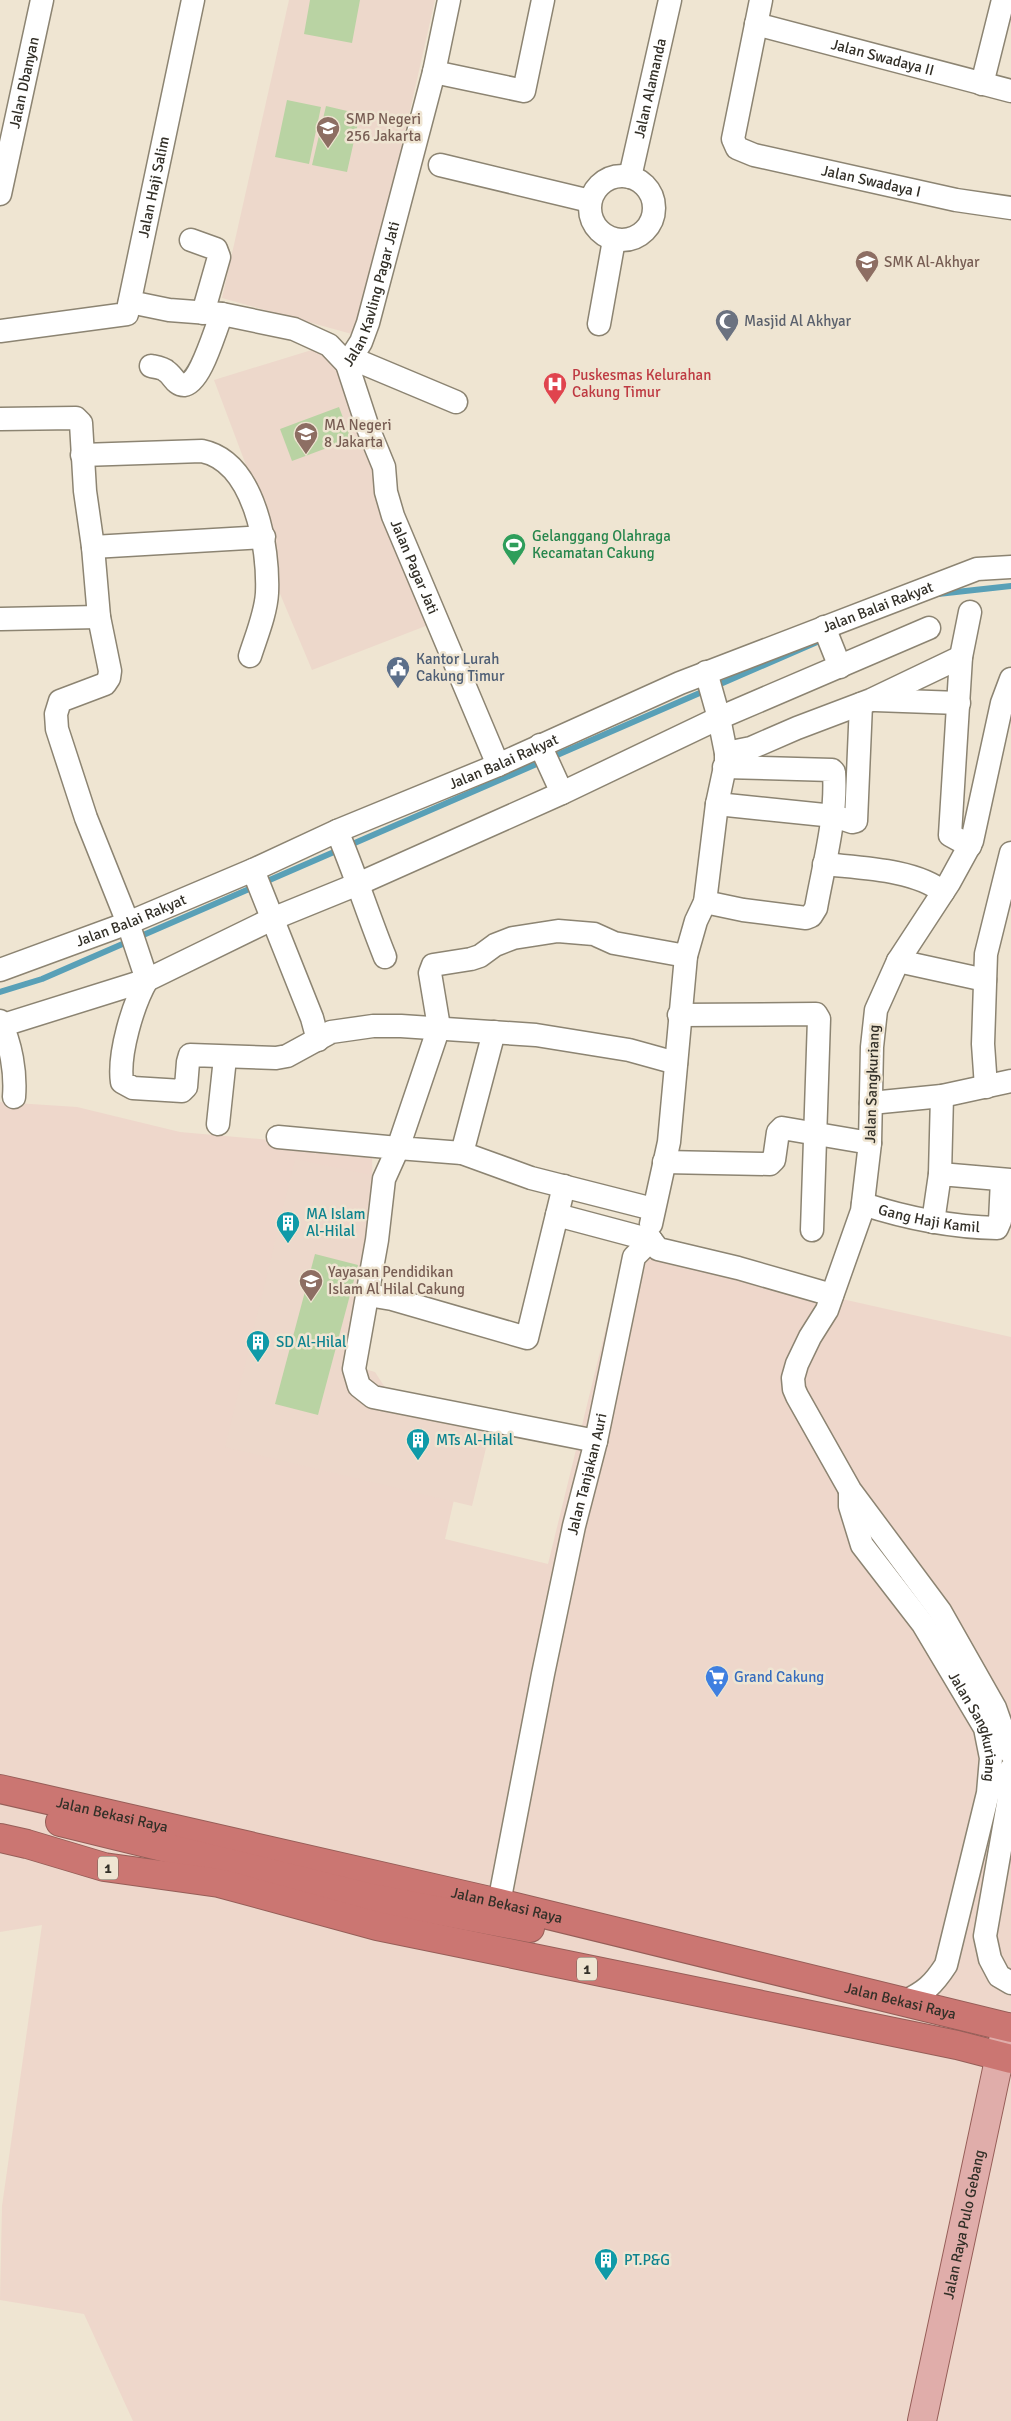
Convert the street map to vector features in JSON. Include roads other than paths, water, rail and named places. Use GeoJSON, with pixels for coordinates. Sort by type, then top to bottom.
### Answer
{"type":"FeatureCollection","features":[{"type":"Feature","properties":{"kind":"highway","name":"Jalan Bekasi Raya"},"geometry":{"type":"LineString","coordinates":[[0,1789],[499,1903],[1009,2027]]}},
{"type":"Feature","properties":{"kind":"highway"},"geometry":{"type":"LineString","coordinates":[[0,1809],[372,1898],[591,1940],[704,1953]]}},
{"type":"Feature","properties":{"kind":"highway","name":"Jalan Bekasi Raya"},"geometry":{"type":"LineString","coordinates":[[0,1838],[104,1867],[219,1883],[377,1926],[957,2045],[1005,2058]]}},
{"type":"Feature","properties":{"kind":"main road","name":"Jalan Raya Pulo Gebang"},"geometry":{"type":"LineString","coordinates":[[922,2421],[1005,2058],[1009,2027]]}},
{"type":"Feature","properties":{"kind":"street","name":"Jalan Dbanyan"},"geometry":{"type":"LineString","coordinates":[[0,194],[42,0]]}},
{"type":"Feature","properties":{"kind":"street","name":"Jalan Haji Salim"},"geometry":{"type":"LineString","coordinates":[[130,302],[193,0]]}},
{"type":"Feature","properties":{"kind":"street","name":"Jalan Kavling Pagar Jati"},"geometry":{"type":"LineString","coordinates":[[213,313],[302,332],[324,341],[349,361],[368,323],[434,72],[449,0]]}},
{"type":"Feature","properties":{"kind":"street"},"geometry":{"type":"LineString","coordinates":[[434,72],[524,91],[543,0]]}},
{"type":"Feature","properties":{"kind":"street","name":"Jalan Alamanda"},"geometry":{"type":"LineString","coordinates":[[630,176],[670,0]]}},
{"type":"Feature","properties":{"kind":"street"},"geometry":{"type":"LineString","coordinates":[[756,24],[761,0]]}},
{"type":"Feature","properties":{"kind":"street"},"geometry":{"type":"LineString","coordinates":[[982,84],[1003,0]]}},
{"type":"Feature","properties":{"kind":"street","name":"Jalan Swadaya II"},"geometry":{"type":"LineString","coordinates":[[756,24],[1011,91]]}},
{"type":"Feature","properties":{"kind":"street","name":"Jalan Swadaya I"},"geometry":{"type":"LineString","coordinates":[[756,24],[734,134],[734,143],[737,148],[754,155],[956,200],[1011,208]]}},
{"type":"Feature","properties":{"kind":"street"},"geometry":{"type":"LineString","coordinates":[[440,165],[590,201]]}},
{"type":"Feature","properties":{"kind":"street"},"geometry":{"type":"LineString","coordinates":[[617,176],[630,176],[642,182],[650,191],[655,204],[654,216],[649,228],[639,236],[627,241],[614,240],[603,235],[594,225],[590,213],[590,201],[596,189],[605,180],[617,176]]}},
{"type":"Feature","properties":{"kind":"street"},"geometry":{"type":"LineString","coordinates":[[152,366],[166,370],[176,382],[184,385],[192,382],[201,370],[213,313],[219,257],[216,250],[191,240]]}},
{"type":"Feature","properties":{"kind":"street"},"geometry":{"type":"LineString","coordinates":[[599,324],[614,240]]}},
{"type":"Feature","properties":{"kind":"street"},"geometry":{"type":"LineString","coordinates":[[0,331],[76,319],[123,316],[127,314],[130,302],[152,308],[213,313]]}},
{"type":"Feature","properties":{"kind":"street"},"geometry":{"type":"LineString","coordinates":[[349,361],[456,402]]}},
{"type":"Feature","properties":{"kind":"street","name":"Jalan Pagar Jati"},"geometry":{"type":"LineString","coordinates":[[349,361],[368,428],[384,467],[386,492],[393,516],[498,765]]}},
{"type":"Feature","properties":{"kind":"street"},"geometry":{"type":"LineString","coordinates":[[0,420],[76,418],[81,423],[82,455],[94,547],[99,617],[110,678],[105,684],[60,701],[56,714],[57,729],[86,818],[130,929],[145,973],[126,1041],[121,1073],[122,1082],[133,1088],[182,1091],[186,1087],[190,1055],[267,1059],[286,1056],[331,1032],[373,1026],[439,1027],[472,1032],[536,1035],[629,1050],[676,1063]]}},
{"type":"Feature","properties":{"kind":"street"},"geometry":{"type":"LineString","coordinates":[[82,455],[202,450],[213,453],[224,461],[240,480],[257,511],[264,537],[267,595],[250,656]]}},
{"type":"Feature","properties":{"kind":"street"},"geometry":{"type":"LineString","coordinates":[[94,547],[264,537]]}},
{"type":"Feature","properties":{"kind":"street","name":"Jalan Balai Rakyat"},"geometry":{"type":"LineString","coordinates":[[0,970],[130,929],[256,877],[498,765],[543,750],[708,679],[976,569],[1011,567]]}},
{"type":"Feature","properties":{"kind":"street"},"geometry":{"type":"LineString","coordinates":[[970,612],[961,657],[950,835],[970,846]]}},
{"type":"Feature","properties":{"kind":"street"},"geometry":{"type":"LineString","coordinates":[[1,619],[99,617]]}},
{"type":"Feature","properties":{"kind":"street"},"geometry":{"type":"LineString","coordinates":[[14,1097],[15,1084],[11,1051],[1,1023],[145,973],[271,915],[358,881],[561,790],[718,714],[838,663],[929,628]]}},
{"type":"Feature","properties":{"kind":"street"},"geometry":{"type":"LineString","coordinates":[[826,631],[838,663]]}},
{"type":"Feature","properties":{"kind":"street"},"geometry":{"type":"LineString","coordinates":[[725,760],[866,702],[961,657]]}},
{"type":"Feature","properties":{"kind":"street"},"geometry":{"type":"LineString","coordinates":[[651,1240],[653,1209],[664,1162],[673,1108],[686,956],[696,921],[705,902],[717,804],[725,760],[718,714],[708,679]]}},
{"type":"Feature","properties":{"kind":"street","name":"Jalan Sangkuriang"},"geometry":{"type":"LineString","coordinates":[[904,2002],[923,1993],[937,1980],[946,1965],[988,1793],[1004,1756],[985,1728],[923,1624],[862,1545],[850,1506],[850,1490],[794,1389],[797,1364],[810,1337],[828,1310],[863,1204],[870,1143],[872,1047],[876,1010],[898,961],[943,892],[970,846],[1007,704],[1011,679]]}},
{"type":"Feature","properties":{"kind":"street"},"geometry":{"type":"LineString","coordinates":[[866,702],[959,703]]}},
{"type":"Feature","properties":{"kind":"street"},"geometry":{"type":"LineString","coordinates":[[717,804],[834,816],[852,822],[856,821],[866,702]]}},
{"type":"Feature","properties":{"kind":"street"},"geometry":{"type":"LineString","coordinates":[[543,750],[561,790]]}},
{"type":"Feature","properties":{"kind":"street"},"geometry":{"type":"LineString","coordinates":[[705,902],[742,910],[806,918],[811,916],[816,908],[834,816],[836,792],[834,772],[832,770],[725,760]]}},
{"type":"Feature","properties":{"kind":"street"},"geometry":{"type":"LineString","coordinates":[[340,838],[358,881],[385,957]]}},
{"type":"Feature","properties":{"kind":"street"},"geometry":{"type":"LineString","coordinates":[[986,1087],[983,1044],[987,944],[1006,890],[1011,853]]}},
{"type":"Feature","properties":{"kind":"street"},"geometry":{"type":"LineString","coordinates":[[824,864],[890,872],[917,879],[943,892]]}},
{"type":"Feature","properties":{"kind":"street"},"geometry":{"type":"LineString","coordinates":[[256,877],[312,1018],[318,1040]]}},
{"type":"Feature","properties":{"kind":"street"},"geometry":{"type":"LineString","coordinates":[[596,1441],[373,1397],[359,1386],[354,1369],[368,1295],[384,1178],[398,1148],[439,1027],[430,973],[432,965],[480,956],[495,945],[513,938],[558,931],[594,934],[614,943],[686,956]]}},
{"type":"Feature","properties":{"kind":"street"},"geometry":{"type":"LineString","coordinates":[[898,961],[985,980]]}},
{"type":"Feature","properties":{"kind":"street"},"geometry":{"type":"LineString","coordinates":[[680,1015],[816,1014],[819,1019],[817,1135],[812,1230]]}},
{"type":"Feature","properties":{"kind":"street"},"geometry":{"type":"LineString","coordinates":[[462,1153],[494,1032]]}},
{"type":"Feature","properties":{"kind":"street"},"geometry":{"type":"LineString","coordinates":[[218,1124],[225,1058]]}},
{"type":"Feature","properties":{"kind":"street"},"geometry":{"type":"LineString","coordinates":[[872,1103],[942,1096],[1011,1081]]}},
{"type":"Feature","properties":{"kind":"street"},"geometry":{"type":"LineString","coordinates":[[933,1222],[940,1174],[942,1096]]}},
{"type":"Feature","properties":{"kind":"street"},"geometry":{"type":"LineString","coordinates":[[664,1162],[770,1164],[774,1160],[778,1132],[782,1128],[870,1143]]}},
{"type":"Feature","properties":{"kind":"street"},"geometry":{"type":"LineString","coordinates":[[278,1137],[462,1153],[531,1178],[653,1209]]}},
{"type":"Feature","properties":{"kind":"street"},"geometry":{"type":"LineString","coordinates":[[940,1174],[1007,1180]]}},
{"type":"Feature","properties":{"kind":"street","name":"Gang Haji Kamil"},"geometry":{"type":"LineString","coordinates":[[863,1204],[933,1222],[997,1228],[1000,1221],[1007,1180]]}},
{"type":"Feature","properties":{"kind":"street"},"geometry":{"type":"LineString","coordinates":[[368,1295],[392,1299],[526,1339],[529,1337],[564,1186]]}},
{"type":"Feature","properties":{"kind":"street"},"geometry":{"type":"LineString","coordinates":[[557,1215],[651,1240],[658,1249],[738,1268],[832,1295]]}},
{"type":"Feature","properties":{"kind":"street","name":"Jalan Tanjakan Auri"},"geometry":{"type":"LineString","coordinates":[[499,1903],[543,1674],[574,1526],[596,1441],[634,1257],[651,1240]]}},
{"type":"Feature","properties":{"kind":"street"},"geometry":{"type":"LineString","coordinates":[[1011,1769],[1008,1804],[985,1936],[990,1959],[999,1976],[1011,1983]]}},
{"type":"Feature","properties":{"kind":"waterway"},"geometry":{"type":"LineString","coordinates":[[938,594],[1011,586]]}},
{"type":"Feature","properties":{"kind":"waterway"},"geometry":{"type":"LineString","coordinates":[[0,992],[42,979],[824,639]]}},
{"type":"Feature","properties":{"kind":"place","name":"SMP Negeri 256 Jakarta"},"geometry":{"type":"Point","coordinates":[328,149]}},
{"type":"Feature","properties":{"kind":"place","name":"SMK Al-Akhyar"},"geometry":{"type":"Point","coordinates":[867,283]}},
{"type":"Feature","properties":{"kind":"place","name":"Masjid Al Akhyar"},"geometry":{"type":"Point","coordinates":[727,342]}},
{"type":"Feature","properties":{"kind":"place","name":"Puskesmas Kelurahan Cakung Timur"},"geometry":{"type":"Point","coordinates":[555,405]}},
{"type":"Feature","properties":{"kind":"place","name":"MA Negeri 8 Jakarta"},"geometry":{"type":"Point","coordinates":[306,455]}},
{"type":"Feature","properties":{"kind":"place","name":"Gelanggang Olahraga Kecamatan Cakung"},"geometry":{"type":"Point","coordinates":[514,566]}},
{"type":"Feature","properties":{"kind":"place","name":"Kantor Lurah Cakung Timur"},"geometry":{"type":"Point","coordinates":[398,689]}},
{"type":"Feature","properties":{"kind":"place","name":"MA Islam Al-Hilal"},"geometry":{"type":"Point","coordinates":[288,1244]}},
{"type":"Feature","properties":{"kind":"place","name":"Yayasan Pendidikan Islam Al Hilal Cakung"},"geometry":{"type":"Point","coordinates":[311,1302]}},
{"type":"Feature","properties":{"kind":"place","name":"SD Al-Hilal"},"geometry":{"type":"Point","coordinates":[258,1363]}},
{"type":"Feature","properties":{"kind":"place","name":"MTs Al-Hilal"},"geometry":{"type":"Point","coordinates":[418,1461]}},
{"type":"Feature","properties":{"kind":"place","name":"Grand Cakung"},"geometry":{"type":"Point","coordinates":[717,1698]}},
{"type":"Feature","properties":{"kind":"place","name":"PT.P&G"},"geometry":{"type":"Point","coordinates":[606,2281]}}]}
